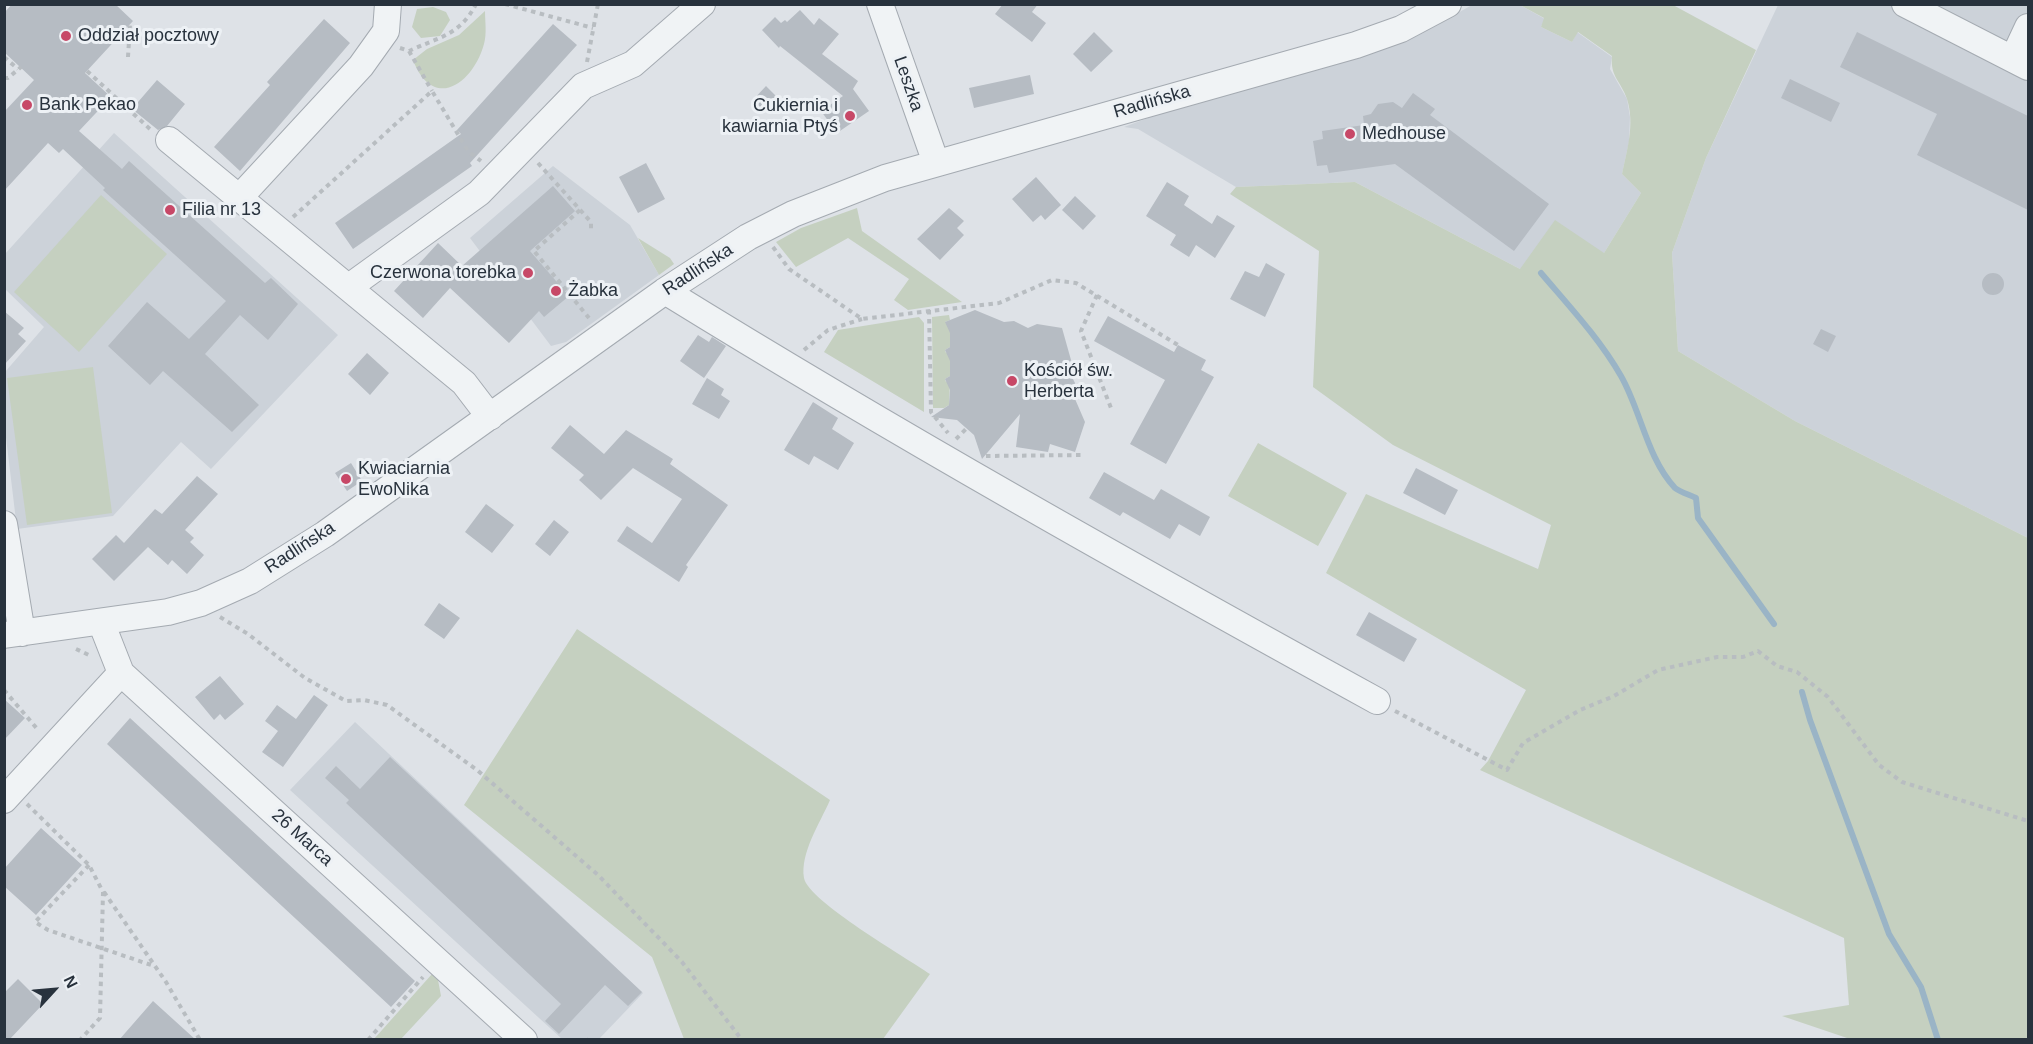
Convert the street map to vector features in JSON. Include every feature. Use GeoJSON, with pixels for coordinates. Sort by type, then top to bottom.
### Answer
{"type":"FeatureCollection","features":[{"type":"Feature","properties":{"kind":"street"},"geometry":{"type":"LineString","coordinates":[[239,198],[361,66],[386,31],[388,4]]}},
{"type":"Feature","properties":{"kind":"street"},"geometry":{"type":"LineString","coordinates":[[349,287],[479,193],[583,86],[633,64],[702,4]]}},
{"type":"Feature","properties":{"kind":"street","name":"Leszka"},"geometry":{"type":"LineString","coordinates":[[880,4],[936,163]]}},
{"type":"Feature","properties":{"kind":"street","name":"Radlińska"},"geometry":{"type":"LineString","coordinates":[[13,634],[101,622],[190,606],[250,581],[325,534],[665,291],[748,237],[793,214],[867,184],[936,163],[1356,45],[1401,29],[1448,4]]}},
{"type":"Feature","properties":{"kind":"street"},"geometry":{"type":"LineString","coordinates":[[1905,4],[2021,63],[2028,27]]}},
{"type":"Feature","properties":{"kind":"street"},"geometry":{"type":"LineString","coordinates":[[163,137],[465,383],[490,417]]}},
{"type":"Feature","properties":{"kind":"street"},"geometry":{"type":"LineString","coordinates":[[665,291],[897,431],[1086,540],[1377,701]]}},
{"type":"Feature","properties":{"kind":"street"},"geometry":{"type":"LineString","coordinates":[[4,524],[13,634]]}},
{"type":"Feature","properties":{"kind":"street","name":"26 Marca"},"geometry":{"type":"LineString","coordinates":[[101,622],[121,672],[524,1040]]}},
{"type":"Feature","properties":{"kind":"street"},"geometry":{"type":"LineString","coordinates":[[14,801],[36,764],[121,672]]}},
{"type":"Feature","properties":{"kind":"path"},"geometry":{"type":"LineString","coordinates":[[379,40],[409,51],[440,40],[471,14],[476,4]]}},
{"type":"Feature","properties":{"kind":"path"},"geometry":{"type":"LineString","coordinates":[[505,4],[593,28]]}},
{"type":"Feature","properties":{"kind":"path"},"geometry":{"type":"LineString","coordinates":[[583,86],[598,4]]}},
{"type":"Feature","properties":{"kind":"path"},"geometry":{"type":"LineString","coordinates":[[128,57],[130,24]]}},
{"type":"Feature","properties":{"kind":"path"},"geometry":{"type":"LineString","coordinates":[[409,51],[468,151],[485,164]]}},
{"type":"Feature","properties":{"kind":"path"},"geometry":{"type":"LineString","coordinates":[[4,57],[19,68],[6,79]]}},
{"type":"Feature","properties":{"kind":"path"},"geometry":{"type":"LineString","coordinates":[[87,71],[163,137]]}},
{"type":"Feature","properties":{"kind":"path"},"geometry":{"type":"LineString","coordinates":[[278,231],[432,91]]}},
{"type":"Feature","properties":{"kind":"path"},"geometry":{"type":"LineString","coordinates":[[523,147],[591,222],[591,229]]}},
{"type":"Feature","properties":{"kind":"path"},"geometry":{"type":"LineString","coordinates":[[580,210],[534,251],[595,326]]}},
{"type":"Feature","properties":{"kind":"path"},"geometry":{"type":"LineString","coordinates":[[770,241],[789,269],[862,319]]}},
{"type":"Feature","properties":{"kind":"path"},"geometry":{"type":"LineString","coordinates":[[805,349],[828,330],[862,319],[999,303],[1052,280],[1076,283],[1178,345]]}},
{"type":"Feature","properties":{"kind":"path"},"geometry":{"type":"LineString","coordinates":[[1097,295],[1081,331],[1111,408]]}},
{"type":"Feature","properties":{"kind":"path"},"geometry":{"type":"LineString","coordinates":[[929,310],[931,412],[963,447]]}},
{"type":"Feature","properties":{"kind":"path"},"geometry":{"type":"LineString","coordinates":[[956,440],[966,429]]}},
{"type":"Feature","properties":{"kind":"path"},"geometry":{"type":"LineString","coordinates":[[981,456],[1084,455]]}},
{"type":"Feature","properties":{"kind":"path"},"geometry":{"type":"LineString","coordinates":[[218,615],[248,634],[305,678],[346,701],[364,700],[387,705],[477,771],[598,875],[682,962],[742,1040]]}},
{"type":"Feature","properties":{"kind":"path"},"geometry":{"type":"LineString","coordinates":[[1377,701],[1507,770],[1523,743],[1580,710],[1614,696],[1658,670],[1717,657],[1743,657],[1758,651],[1777,666],[1797,672],[1828,697],[1879,765],[1902,782],[2028,821]]}},
{"type":"Feature","properties":{"kind":"path"},"geometry":{"type":"LineString","coordinates":[[4,690],[32,720],[45,740],[36,764]]}},
{"type":"Feature","properties":{"kind":"path"},"geometry":{"type":"LineString","coordinates":[[14,801],[89,865],[103,892],[154,966],[200,1040]]}},
{"type":"Feature","properties":{"kind":"path"},"geometry":{"type":"LineString","coordinates":[[89,865],[35,922],[48,930],[154,966]]}},
{"type":"Feature","properties":{"kind":"path"},"geometry":{"type":"LineString","coordinates":[[80,1040],[100,1018],[103,892]]}},
{"type":"Feature","properties":{"kind":"path"},"geometry":{"type":"LineString","coordinates":[[369,1040],[425,974],[441,964]]}},
{"type":"Feature","properties":{"kind":"shaded area"},"geometry":{"type":"Polygon","coordinates":[[[1472,5],[1520,5],[1545,19],[1541,27],[1572,42],[1577,32],[1612,57],[1610,69],[1627,99],[1630,117],[1629,142],[1622,174],[1641,193],[1604,253],[1520,269],[1355,182],[1236,187],[1138,129],[1124,127],[1196,100],[1436,25],[1472,5]]]}},
{"type":"Feature","properties":{"kind":"shaded area"},"geometry":{"type":"Polygon","coordinates":[[[1778,5],[2028,5],[2028,538],[1795,421],[1678,351],[1672,253],[1706,158],[1778,5]]]}},
{"type":"Feature","properties":{"kind":"shaded area"},"geometry":{"type":"Polygon","coordinates":[[[114,133],[338,335],[211,469],[181,442],[113,516],[17,529],[5,429],[5,372],[44,327],[5,289],[5,254],[114,133]]]}},
{"type":"Feature","properties":{"kind":"shaded area"},"geometry":{"type":"Polygon","coordinates":[[[553,166],[630,225],[659,275],[566,342],[551,346],[470,238],[553,166]]]}},
{"type":"Feature","properties":{"kind":"shaded area"},"geometry":{"type":"Polygon","coordinates":[[[355,722],[643,993],[599,1039],[562,1039],[290,790],[355,722]]]}},
{"type":"Feature","properties":{"kind":"green space"},"geometry":{"type":"Polygon","coordinates":[[[1520,5],[1673,5],[1756,50],[1706,158],[1672,253],[1678,351],[1795,421],[2028,538],[2028,1039],[1850,1039],[1782,1016],[1849,1005],[1844,938],[1480,770],[1488,761],[1526,690],[1326,573],[1366,494],[1538,569],[1551,525],[1393,445],[1313,387],[1319,251],[1230,194],[1236,187],[1355,182],[1520,269],[1555,220],[1604,253],[1641,193],[1622,174],[1630,127],[1625,93],[1614,74],[1612,56],[1578,32],[1572,42],[1541,27],[1544,18],[1520,5]]]}},
{"type":"Feature","properties":{"kind":"green space"},"geometry":{"type":"Polygon","coordinates":[[[433,7],[446,12],[450,20],[440,36],[421,38],[412,27],[417,9],[433,7]]]}},
{"type":"Feature","properties":{"kind":"green space"},"geometry":{"type":"Polygon","coordinates":[[[485,11],[484,44],[471,71],[452,86],[441,88],[431,85],[421,76],[413,60],[427,49],[459,35],[485,11]]]}},
{"type":"Feature","properties":{"kind":"green space"},"geometry":{"type":"Polygon","coordinates":[[[101,195],[167,254],[79,352],[14,292],[101,195]]]}},
{"type":"Feature","properties":{"kind":"green space"},"geometry":{"type":"Polygon","coordinates":[[[857,208],[862,231],[962,302],[908,310],[894,300],[909,279],[848,238],[796,267],[776,242],[801,228],[857,208]]]}},
{"type":"Feature","properties":{"kind":"green space"},"geometry":{"type":"Polygon","coordinates":[[[638,238],[670,258],[674,264],[659,275],[638,238]]]}},
{"type":"Feature","properties":{"kind":"green space"},"geometry":{"type":"Polygon","coordinates":[[[949,315],[950,320],[945,322],[950,323],[950,347],[945,350],[946,353],[950,352],[950,376],[945,379],[946,382],[950,380],[949,405],[944,408],[933,408],[932,317],[949,315]]]}},
{"type":"Feature","properties":{"kind":"green space"},"geometry":{"type":"Polygon","coordinates":[[[919,317],[924,323],[924,412],[824,352],[838,330],[919,317]]]}},
{"type":"Feature","properties":{"kind":"green space"},"geometry":{"type":"Polygon","coordinates":[[[93,367],[112,513],[27,525],[7,378],[93,367]]]}},
{"type":"Feature","properties":{"kind":"green space"},"geometry":{"type":"Polygon","coordinates":[[[1258,443],[1347,493],[1318,546],[1228,496],[1258,443]]]}},
{"type":"Feature","properties":{"kind":"green space"},"geometry":{"type":"Polygon","coordinates":[[[577,629],[830,800],[808,848],[804,878],[822,900],[840,914],[930,974],[883,1039],[684,1039],[652,957],[464,805],[577,629]]]}},
{"type":"Feature","properties":{"kind":"green space"},"geometry":{"type":"Polygon","coordinates":[[[432,974],[438,980],[441,996],[401,1039],[374,1039],[432,974]]]}},
{"type":"Feature","properties":{"kind":"building"},"geometry":{"type":"Polygon","coordinates":[[[12,4],[115,4],[133,21],[85,73],[111,97],[79,131],[122,169],[129,161],[265,283],[271,278],[298,304],[268,340],[240,315],[205,354],[259,405],[232,432],[163,371],[150,385],[108,346],[147,302],[189,339],[226,301],[103,190],[105,188],[63,149],[59,153],[48,143],[4,191],[4,112],[34,80],[4,52],[4,13],[12,4]]]}},
{"type":"Feature","properties":{"kind":"building"},"geometry":{"type":"Polygon","coordinates":[[[1003,4],[1038,4],[1032,12],[1046,23],[1032,42],[995,14],[1003,4]]]}},
{"type":"Feature","properties":{"kind":"building"},"geometry":{"type":"Polygon","coordinates":[[[800,10],[814,25],[819,18],[839,34],[822,54],[858,81],[853,89],[869,111],[837,133],[821,111],[843,96],[780,46],[779,48],[762,30],[775,17],[781,23],[785,20],[787,22],[800,10]]]}},
{"type":"Feature","properties":{"kind":"building"},"geometry":{"type":"Polygon","coordinates":[[[324,19],[350,43],[240,171],[214,147],[270,85],[267,82],[324,19]]]}},
{"type":"Feature","properties":{"kind":"building"},"geometry":{"type":"Polygon","coordinates":[[[553,24],[577,45],[470,163],[472,166],[353,249],[335,223],[461,134],[457,130],[553,24]]]}},
{"type":"Feature","properties":{"kind":"building"},"geometry":{"type":"Polygon","coordinates":[[[1094,32],[1113,51],[1091,72],[1073,54],[1094,32]]]}},
{"type":"Feature","properties":{"kind":"building"},"geometry":{"type":"Polygon","coordinates":[[[1857,32],[2028,116],[2028,210],[1917,155],[1937,114],[1840,67],[1857,32]]]}},
{"type":"Feature","properties":{"kind":"building"},"geometry":{"type":"Polygon","coordinates":[[[1030,75],[1034,94],[974,108],[969,88],[1030,75]]]}},
{"type":"Feature","properties":{"kind":"building"},"geometry":{"type":"Polygon","coordinates":[[[1790,79],[1840,103],[1831,122],[1781,98],[1790,79]]]}},
{"type":"Feature","properties":{"kind":"building"},"geometry":{"type":"Polygon","coordinates":[[[157,80],[185,104],[167,126],[158,130],[132,109],[157,80]]]}},
{"type":"Feature","properties":{"kind":"building"},"geometry":{"type":"Polygon","coordinates":[[[766,86],[777,97],[763,112],[752,101],[766,86]]]}},
{"type":"Feature","properties":{"kind":"building"},"geometry":{"type":"Polygon","coordinates":[[[1413,93],[1435,109],[1430,115],[1549,204],[1514,251],[1395,164],[1329,173],[1327,165],[1317,166],[1313,141],[1323,139],[1322,131],[1364,125],[1363,116],[1371,114],[1378,104],[1393,102],[1402,108],[1413,93]]]}},
{"type":"Feature","properties":{"kind":"building"},"geometry":{"type":"Polygon","coordinates":[[[646,163],[665,199],[638,213],[619,177],[646,163]]]}},
{"type":"Feature","properties":{"kind":"building"},"geometry":{"type":"Polygon","coordinates":[[[1036,177],[1061,205],[1045,220],[1041,215],[1033,222],[1012,199],[1036,177]]]}},
{"type":"Feature","properties":{"kind":"building"},"geometry":{"type":"Polygon","coordinates":[[[1167,182],[1189,196],[1184,205],[1212,224],[1217,215],[1235,226],[1215,258],[1196,245],[1189,257],[1170,245],[1176,235],[1146,216],[1167,182]]]}},
{"type":"Feature","properties":{"kind":"building"},"geometry":{"type":"Polygon","coordinates":[[[553,186],[575,211],[530,251],[569,296],[544,317],[539,311],[509,343],[450,288],[423,318],[394,291],[438,243],[462,266],[553,186]]]}},
{"type":"Feature","properties":{"kind":"building"},"geometry":{"type":"Polygon","coordinates":[[[1075,196],[1096,216],[1083,230],[1062,210],[1075,196]]]}},
{"type":"Feature","properties":{"kind":"building"},"geometry":{"type":"Polygon","coordinates":[[[949,208],[964,221],[957,228],[964,235],[940,260],[917,239],[949,208]]]}},
{"type":"Feature","properties":{"kind":"building"},"geometry":{"type":"Polygon","coordinates":[[[1266,263],[1285,274],[1265,317],[1230,299],[1245,271],[1259,277],[1266,263]]]}},
{"type":"Feature","properties":{"kind":"building"},"geometry":{"type":"Polygon","coordinates":[[[1993,273],[2001,276],[2004,284],[2001,292],[1993,295],[1985,292],[1982,284],[1985,276],[1993,273]]]}},
{"type":"Feature","properties":{"kind":"building","name":"Kościół św. Herberta"},"geometry":{"type":"Polygon","coordinates":[[[975,310],[1004,322],[1014,321],[1028,328],[1037,324],[1062,328],[1071,360],[1067,367],[1075,383],[1072,392],[1085,422],[1075,452],[1050,444],[1048,452],[1016,447],[1020,414],[982,459],[974,435],[957,420],[931,417],[949,405],[950,390],[945,379],[950,376],[950,361],[945,350],[950,347],[950,333],[945,322],[975,310]]]}},
{"type":"Feature","properties":{"kind":"building"},"geometry":{"type":"Polygon","coordinates":[[[4,311],[24,328],[18,334],[26,341],[4,365],[4,311]]]}},
{"type":"Feature","properties":{"kind":"building"},"geometry":{"type":"Polygon","coordinates":[[[1108,316],[1174,352],[1178,345],[1206,360],[1201,370],[1214,377],[1166,464],[1130,444],[1165,380],[1094,341],[1108,316]]]}},
{"type":"Feature","properties":{"kind":"building"},"geometry":{"type":"Polygon","coordinates":[[[1821,329],[1836,336],[1828,352],[1813,344],[1821,329]]]}},
{"type":"Feature","properties":{"kind":"building"},"geometry":{"type":"Polygon","coordinates":[[[698,335],[709,342],[712,337],[726,346],[704,378],[680,361],[698,335]]]}},
{"type":"Feature","properties":{"kind":"building"},"geometry":{"type":"Polygon","coordinates":[[[367,353],[389,373],[370,395],[348,374],[367,353]]]}},
{"type":"Feature","properties":{"kind":"building"},"geometry":{"type":"Polygon","coordinates":[[[707,378],[724,389],[721,395],[730,401],[719,419],[692,404],[707,378]]]}},
{"type":"Feature","properties":{"kind":"building"},"geometry":{"type":"Polygon","coordinates":[[[813,402],[838,418],[832,429],[854,443],[838,470],[814,456],[809,465],[784,450],[813,402]]]}},
{"type":"Feature","properties":{"kind":"building"},"geometry":{"type":"Polygon","coordinates":[[[570,425],[604,454],[626,430],[673,459],[670,464],[728,505],[686,565],[688,567],[679,582],[617,541],[627,526],[652,543],[682,499],[633,468],[601,500],[579,480],[584,475],[551,448],[570,425]]]}},
{"type":"Feature","properties":{"kind":"building"},"geometry":{"type":"Polygon","coordinates":[[[351,463],[362,481],[347,491],[335,473],[351,463]]]}},
{"type":"Feature","properties":{"kind":"building"},"geometry":{"type":"Polygon","coordinates":[[[1416,468],[1458,490],[1445,515],[1403,493],[1416,468]]]}},
{"type":"Feature","properties":{"kind":"building"},"geometry":{"type":"Polygon","coordinates":[[[1104,472],[1154,500],[1161,489],[1210,517],[1200,536],[1179,524],[1170,539],[1123,512],[1120,516],[1089,498],[1104,472]]]}},
{"type":"Feature","properties":{"kind":"building"},"geometry":{"type":"Polygon","coordinates":[[[197,476],[218,494],[185,530],[194,538],[190,542],[204,555],[187,574],[172,560],[168,565],[148,547],[114,581],[92,559],[116,535],[124,543],[155,509],[162,514],[197,476]]]}},
{"type":"Feature","properties":{"kind":"building"},"geometry":{"type":"Polygon","coordinates":[[[486,504],[514,525],[492,553],[465,532],[486,504]]]}},
{"type":"Feature","properties":{"kind":"building"},"geometry":{"type":"Polygon","coordinates":[[[554,520],[569,532],[550,556],[535,544],[554,520]]]}},
{"type":"Feature","properties":{"kind":"building"},"geometry":{"type":"Polygon","coordinates":[[[439,603],[460,618],[444,639],[424,625],[439,603]]]}},
{"type":"Feature","properties":{"kind":"building"},"geometry":{"type":"Polygon","coordinates":[[[1369,612],[1417,639],[1404,662],[1356,635],[1369,612]]]}},
{"type":"Feature","properties":{"kind":"building"},"geometry":{"type":"Polygon","coordinates":[[[220,676],[244,704],[225,720],[220,714],[214,720],[195,697],[220,676]]]}},
{"type":"Feature","properties":{"kind":"building"},"geometry":{"type":"Polygon","coordinates":[[[314,695],[328,705],[283,767],[262,752],[278,731],[265,721],[277,705],[296,719],[314,695]]]}},
{"type":"Feature","properties":{"kind":"building"},"geometry":{"type":"Polygon","coordinates":[[[4,699],[25,718],[4,740],[4,699]]]}},
{"type":"Feature","properties":{"kind":"building"},"geometry":{"type":"Polygon","coordinates":[[[130,718],[415,981],[391,1007],[107,744],[130,718]]]}},
{"type":"Feature","properties":{"kind":"building"},"geometry":{"type":"Polygon","coordinates":[[[390,757],[642,992],[628,1006],[605,985],[559,1034],[545,1021],[561,1004],[346,803],[349,800],[325,778],[336,766],[360,789],[390,757]]]}},
{"type":"Feature","properties":{"kind":"building"},"geometry":{"type":"Polygon","coordinates":[[[41,828],[82,865],[36,915],[4,886],[4,869],[41,828]]]}},
{"type":"Feature","properties":{"kind":"building"},"geometry":{"type":"Polygon","coordinates":[[[18,979],[43,1004],[9,1040],[4,1040],[4,993],[18,979]]]}},
{"type":"Feature","properties":{"kind":"building"},"geometry":{"type":"Polygon","coordinates":[[[153,1001],[196,1040],[119,1040],[153,1001]]]}},
{"type":"Feature","properties":{"kind":"waterway"},"geometry":{"type":"LineString","coordinates":[[1541,273],[1612,362],[1628,390],[1651,449],[1665,476],[1675,488],[1696,498],[1698,518],[1774,624]]}},
{"type":"Feature","properties":{"kind":"waterway"},"geometry":{"type":"LineString","coordinates":[[1802,692],[1810,720],[1889,934],[1921,987],[1938,1040]]}},
{"type":"Feature","properties":{"kind":"place","name":"Oddział pocztowy"},"geometry":{"type":"Point","coordinates":[66,36]}},
{"type":"Feature","properties":{"kind":"place","name":"Bank Pekao"},"geometry":{"type":"Point","coordinates":[27,105]}},
{"type":"Feature","properties":{"kind":"place","name":"Cukiernia i kawiarnia Ptyś"},"geometry":{"type":"Point","coordinates":[850,116]}},
{"type":"Feature","properties":{"kind":"place","name":"Medhouse"},"geometry":{"type":"Point","coordinates":[1350,134]}},
{"type":"Feature","properties":{"kind":"place","name":"Filia nr 13"},"geometry":{"type":"Point","coordinates":[170,210]}},
{"type":"Feature","properties":{"kind":"place","name":"Czerwona torebka"},"geometry":{"type":"Point","coordinates":[528,273]}},
{"type":"Feature","properties":{"kind":"place","name":"Żabka"},"geometry":{"type":"Point","coordinates":[556,291]}},
{"type":"Feature","properties":{"kind":"place","name":"Kościół św. Herberta"},"geometry":{"type":"Point","coordinates":[1012,381]}},
{"type":"Feature","properties":{"kind":"place","name":"Kwiaciarnia EwoNika"},"geometry":{"type":"Point","coordinates":[346,479]}}]}
